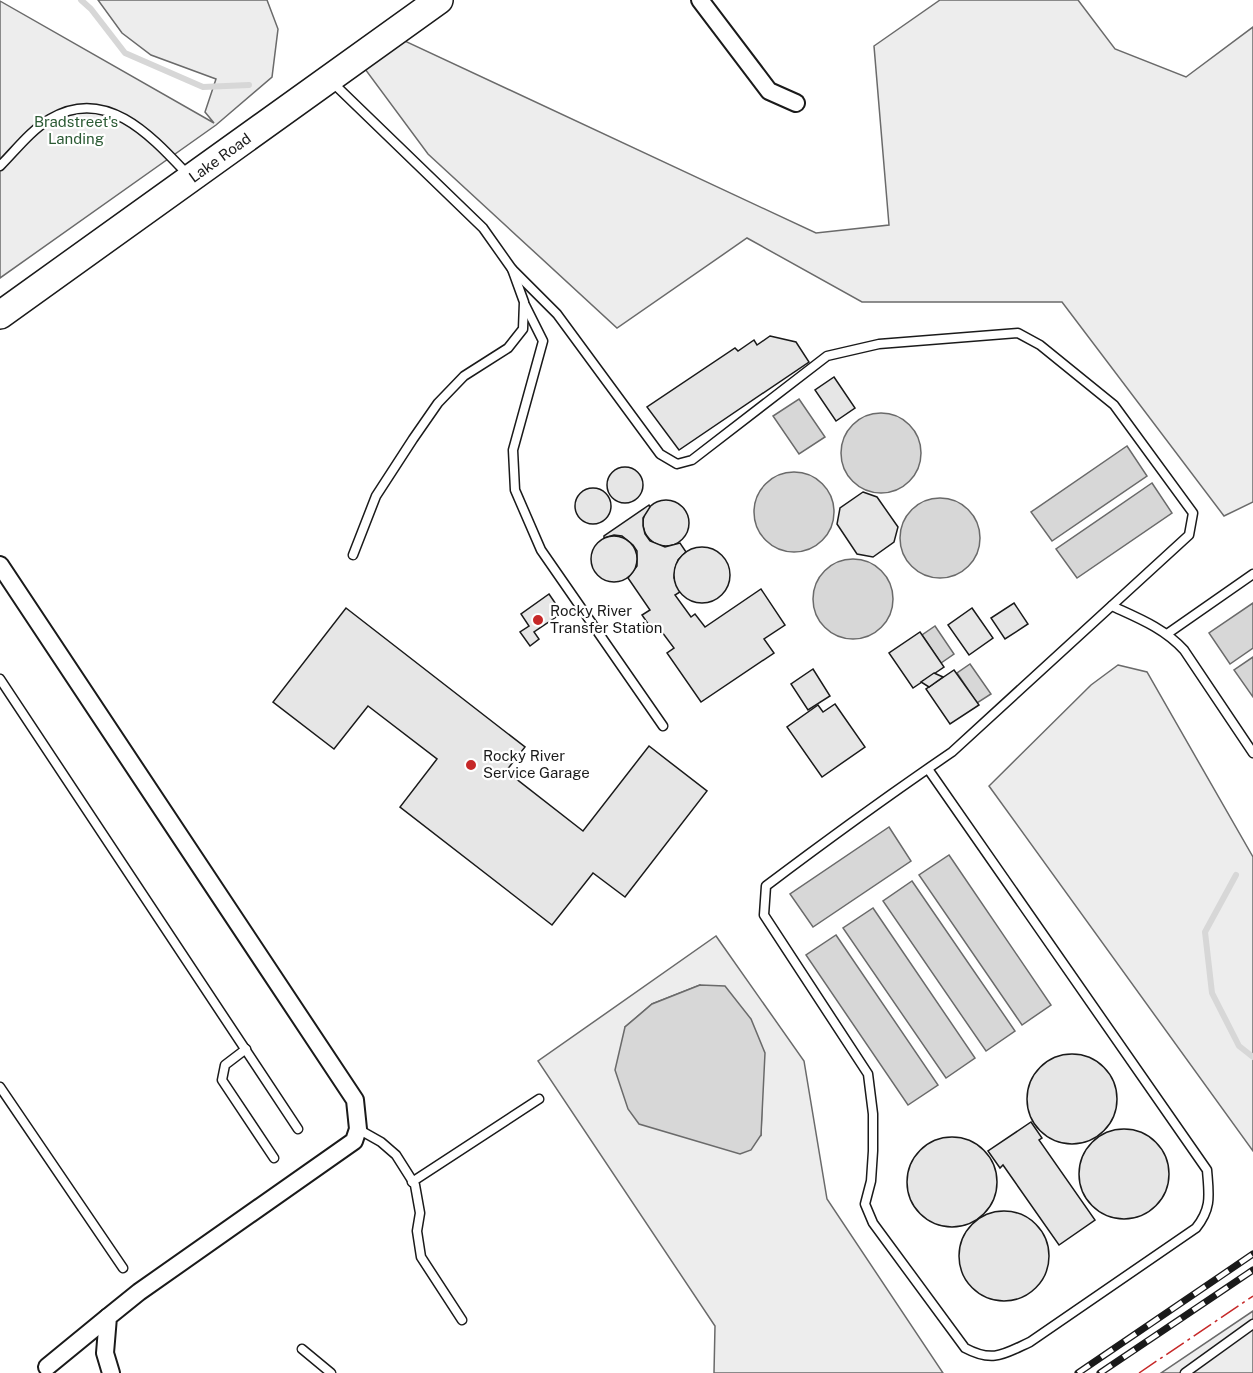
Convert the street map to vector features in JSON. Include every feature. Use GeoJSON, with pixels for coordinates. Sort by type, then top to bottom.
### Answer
{"type":"FeatureCollection","features":[{"type":"Feature","properties":{"kind":"main road","name":"Lake Road"},"geometry":{"type":"LineString","coordinates":[[0,315],[439,0]]}},
{"type":"Feature","properties":{"kind":"street"},"geometry":{"type":"LineString","coordinates":[[700,0],[769,91],[796,103]]}},
{"type":"Feature","properties":{"kind":"street"},"geometry":{"type":"LineString","coordinates":[[0,565],[355,1100],[358,1129],[354,1141],[139,1292],[49,1371]]}},
{"type":"Feature","properties":{"kind":"street"},"geometry":{"type":"LineString","coordinates":[[108,1317],[105,1353],[111,1373]]}},
{"type":"Feature","properties":{"kind":"lane"},"geometry":{"type":"LineString","coordinates":[[330,79],[483,228],[512,269],[557,314],[660,454],[677,464],[692,460],[827,356],[879,344],[1018,333],[1041,345],[1114,405],[1193,513],[1189,535],[952,752],[928,769],[766,886],[764,915],[868,1074],[873,1114],[873,1151],[871,1181],[865,1204],[873,1223],[965,1348],[980,1356],[1001,1356],[1030,1342],[1196,1228],[1205,1217],[1210,1199],[1207,1170],[928,769]]}},
{"type":"Feature","properties":{"kind":"lane"},"geometry":{"type":"LineString","coordinates":[[0,166],[48,120],[69,109],[93,108],[124,117],[158,143],[192,179]]}},
{"type":"Feature","properties":{"kind":"lane"},"geometry":{"type":"LineString","coordinates":[[512,269],[524,302],[543,341],[513,450],[515,490],[541,550],[663,726]]}},
{"type":"Feature","properties":{"kind":"lane"},"geometry":{"type":"LineString","coordinates":[[353,555],[376,496],[412,440],[438,403],[464,376],[508,348],[524,329],[524,302]]}},
{"type":"Feature","properties":{"kind":"lane"},"geometry":{"type":"LineString","coordinates":[[1167,634],[1253,574]]}},
{"type":"Feature","properties":{"kind":"lane"},"geometry":{"type":"LineString","coordinates":[[1112,606],[1156,627],[1184,650],[1253,753]]}},
{"type":"Feature","properties":{"kind":"lane"},"geometry":{"type":"LineString","coordinates":[[0,679],[298,1129]]}},
{"type":"Feature","properties":{"kind":"lane"},"geometry":{"type":"LineString","coordinates":[[246,1049],[225,1065],[222,1080],[274,1158]]}},
{"type":"Feature","properties":{"kind":"lane"},"geometry":{"type":"LineString","coordinates":[[0,1087],[123,1268]]}},
{"type":"Feature","properties":{"kind":"lane"},"geometry":{"type":"LineString","coordinates":[[412,1182],[539,1099]]}},
{"type":"Feature","properties":{"kind":"lane"},"geometry":{"type":"LineString","coordinates":[[358,1129],[381,1142],[396,1155],[412,1182],[420,1214],[417,1231],[421,1257],[462,1320]]}},
{"type":"Feature","properties":{"kind":"lane"},"geometry":{"type":"LineString","coordinates":[[1185,1373],[1253,1324]]}},
{"type":"Feature","properties":{"kind":"lane"},"geometry":{"type":"LineString","coordinates":[[302,1349],[331,1373]]}},
{"type":"Feature","properties":{"kind":"shaded area","name":"Bradstreet's Landing"},"geometry":{"type":"Polygon","coordinates":[[[98,0],[267,0],[278,29],[272,77],[216,125],[0,278],[0,1],[214,123],[205,112],[216,79],[151,55],[122,33],[98,0]]]}},
{"type":"Feature","properties":{"kind":"shaded area"},"geometry":{"type":"Polygon","coordinates":[[[940,0],[1078,0],[1115,49],[1186,77],[1253,27],[1253,502],[1224,516],[1062,302],[862,302],[747,238],[617,328],[428,154],[365,69],[405,41],[816,233],[889,225],[874,46],[940,0]]]}},
{"type":"Feature","properties":{"kind":"shaded area"},"geometry":{"type":"Polygon","coordinates":[[[799,399],[825,437],[799,454],[773,416],[799,399]]]}},
{"type":"Feature","properties":{"kind":"shaded area"},"geometry":{"type":"Polygon","coordinates":[[[881,413],[896,416],[909,425],[918,438],[921,453],[918,468],[909,481],[896,490],[881,493],[866,490],[853,481],[844,468],[841,453],[844,438],[853,425],[866,416],[881,413]]]}},
{"type":"Feature","properties":{"kind":"shaded area"},"geometry":{"type":"Polygon","coordinates":[[[1127,446],[1147,476],[1052,541],[1031,512],[1127,446]]]}},
{"type":"Feature","properties":{"kind":"shaded area"},"geometry":{"type":"Polygon","coordinates":[[[794,472],[809,475],[822,484],[831,497],[834,512],[831,527],[822,540],[809,549],[794,552],[779,549],[766,540],[757,527],[754,512],[757,497],[766,484],[779,475],[794,472]]]}},
{"type":"Feature","properties":{"kind":"shaded area"},"geometry":{"type":"Polygon","coordinates":[[[1152,483],[1172,513],[1077,578],[1056,549],[1152,483]]]}},
{"type":"Feature","properties":{"kind":"shaded area"},"geometry":{"type":"Polygon","coordinates":[[[940,498],[955,501],[968,510],[977,523],[980,538],[977,553],[968,566],[955,575],[940,578],[925,575],[912,566],[903,553],[900,538],[903,523],[912,510],[925,501],[940,498]]]}},
{"type":"Feature","properties":{"kind":"shaded area"},"geometry":{"type":"Polygon","coordinates":[[[853,559],[868,562],[881,571],[890,584],[893,599],[890,614],[881,627],[868,636],[853,639],[838,636],[825,627],[816,614],[813,599],[816,584],[825,571],[838,562],[853,559]]]}},
{"type":"Feature","properties":{"kind":"shaded area"},"geometry":{"type":"Polygon","coordinates":[[[1253,603],[1253,648],[1230,664],[1209,633],[1253,603]]]}},
{"type":"Feature","properties":{"kind":"shaded area"},"geometry":{"type":"Polygon","coordinates":[[[935,626],[954,654],[941,663],[922,635],[935,626]]]}},
{"type":"Feature","properties":{"kind":"shaded area"},"geometry":{"type":"Polygon","coordinates":[[[1253,657],[1253,697],[1234,670],[1253,657]]]}},
{"type":"Feature","properties":{"kind":"shaded area"},"geometry":{"type":"Polygon","coordinates":[[[970,664],[991,694],[977,703],[957,673],[970,664]]]}},
{"type":"Feature","properties":{"kind":"shaded area"},"geometry":{"type":"Polygon","coordinates":[[[1118,665],[1147,672],[1253,857],[1253,1151],[989,786],[1091,685],[1118,665]]]}},
{"type":"Feature","properties":{"kind":"shaded area"},"geometry":{"type":"Polygon","coordinates":[[[889,827],[911,861],[813,927],[790,894],[889,827]]]}},
{"type":"Feature","properties":{"kind":"shaded area"},"geometry":{"type":"Polygon","coordinates":[[[949,855],[1051,1005],[1022,1025],[919,875],[949,855]]]}},
{"type":"Feature","properties":{"kind":"shaded area"},"geometry":{"type":"Polygon","coordinates":[[[912,881],[1015,1031],[986,1051],[883,901],[912,881]]]}},
{"type":"Feature","properties":{"kind":"shaded area"},"geometry":{"type":"Polygon","coordinates":[[[873,908],[975,1058],[946,1078],[843,928],[873,908]]]}},
{"type":"Feature","properties":{"kind":"shaded area"},"geometry":{"type":"Polygon","coordinates":[[[836,935],[938,1085],[908,1105],[806,955],[836,935]]]}},
{"type":"Feature","properties":{"kind":"shaded area"},"geometry":{"type":"Polygon","coordinates":[[[716,936],[804,1061],[827,1199],[943,1373],[714,1373],[715,1326],[538,1061],[716,936]],[[700,985],[652,1004],[625,1027],[761,1135],[762,1103],[700,985]]]}},
{"type":"Feature","properties":{"kind":"shaded area"},"geometry":{"type":"Polygon","coordinates":[[[700,985],[725,986],[751,1019],[765,1053],[761,1135],[751,1150],[740,1154],[639,1124],[628,1109],[615,1070],[625,1027],[652,1004],[700,985]]]}},
{"type":"Feature","properties":{"kind":"shaded area"},"geometry":{"type":"Polygon","coordinates":[[[1253,1311],[1253,1373],[1161,1373],[1253,1311]]]}},
{"type":"Feature","properties":{"kind":"building"},"geometry":{"type":"Polygon","coordinates":[[[770,336],[796,342],[809,362],[679,450],[647,407],[735,348],[738,351],[754,340],[757,345],[770,336]]]}},
{"type":"Feature","properties":{"kind":"building"},"geometry":{"type":"Polygon","coordinates":[[[834,377],[855,408],[836,421],[815,390],[834,377]]]}},
{"type":"Feature","properties":{"kind":"building"},"geometry":{"type":"Polygon","coordinates":[[[625,467],[638,472],[643,485],[638,498],[625,503],[612,498],[607,485],[612,472],[625,467]]]}},
{"type":"Feature","properties":{"kind":"building"},"geometry":{"type":"Polygon","coordinates":[[[593,488],[606,493],[611,506],[606,519],[593,524],[580,519],[575,506],[580,493],[593,488]]]}},
{"type":"Feature","properties":{"kind":"building"},"geometry":{"type":"Polygon","coordinates":[[[863,492],[877,497],[898,527],[894,542],[873,557],[857,554],[837,524],[840,508],[863,492]]]}},
{"type":"Feature","properties":{"kind":"building"},"geometry":{"type":"Polygon","coordinates":[[[671,500],[683,506],[688,514],[688,532],[683,540],[675,545],[661,546],[649,540],[644,532],[643,518],[649,506],[657,501],[671,500]]]}},
{"type":"Feature","properties":{"kind":"building"},"geometry":{"type":"Polygon","coordinates":[[[649,505],[643,518],[643,526],[650,541],[665,547],[680,543],[686,552],[678,560],[675,569],[674,578],[680,592],[675,595],[691,617],[695,614],[705,627],[761,589],[785,625],[764,639],[774,653],[701,702],[667,653],[674,648],[659,628],[653,631],[642,615],[650,610],[628,578],[637,566],[637,551],[622,536],[614,535],[604,538],[649,505]]]}},
{"type":"Feature","properties":{"kind":"building"},"geometry":{"type":"Polygon","coordinates":[[[614,536],[623,537],[631,542],[636,550],[636,568],[631,576],[623,581],[614,582],[605,581],[597,576],[592,568],[591,559],[592,550],[597,542],[605,537],[614,536]]]}},
{"type":"Feature","properties":{"kind":"building"},"geometry":{"type":"Polygon","coordinates":[[[702,547],[713,549],[722,555],[728,564],[730,575],[728,586],[722,595],[713,601],[702,603],[691,601],[682,595],[676,586],[674,575],[676,564],[682,555],[691,549],[702,547]]]}},
{"type":"Feature","properties":{"kind":"building","name":"Rocky River Transfer Station"},"geometry":{"type":"Polygon","coordinates":[[[549,594],[562,613],[534,632],[539,639],[530,646],[520,632],[529,626],[521,614],[549,594]]]}},
{"type":"Feature","properties":{"kind":"building"},"geometry":{"type":"Polygon","coordinates":[[[1014,603],[1028,624],[1005,639],[991,618],[1014,603]]]}},
{"type":"Feature","properties":{"kind":"building","name":"Rocky River Service Garage"},"geometry":{"type":"Polygon","coordinates":[[[346,608],[525,747],[506,771],[583,831],[649,746],[707,791],[625,897],[593,873],[552,925],[400,807],[437,759],[368,706],[334,749],[273,702],[346,608]]]}},
{"type":"Feature","properties":{"kind":"building"},"geometry":{"type":"Polygon","coordinates":[[[972,608],[993,638],[969,655],[948,625],[972,608]]]}},
{"type":"Feature","properties":{"kind":"building"},"geometry":{"type":"Polygon","coordinates":[[[920,632],[944,667],[913,688],[889,653],[920,632]]]}},
{"type":"Feature","properties":{"kind":"building"},"geometry":{"type":"Polygon","coordinates":[[[813,669],[830,696],[808,710],[791,684],[813,669]]]}},
{"type":"Feature","properties":{"kind":"building"},"geometry":{"type":"Polygon","coordinates":[[[954,670],[979,705],[950,724],[926,689],[954,670]]]}},
{"type":"Feature","properties":{"kind":"building"},"geometry":{"type":"Polygon","coordinates":[[[934,673],[943,677],[929,687],[921,682],[934,673]]]}},
{"type":"Feature","properties":{"kind":"building"},"geometry":{"type":"Polygon","coordinates":[[[835,704],[865,747],[822,777],[787,727],[818,705],[823,712],[835,704]]]}},
{"type":"Feature","properties":{"kind":"building"},"geometry":{"type":"Polygon","coordinates":[[[1072,1054],[1089,1058],[1104,1067],[1113,1082],[1117,1099],[1113,1116],[1104,1131],[1089,1140],[1072,1144],[1055,1140],[1040,1131],[1031,1116],[1027,1099],[1031,1082],[1040,1067],[1055,1058],[1072,1054]]]}},
{"type":"Feature","properties":{"kind":"building"},"geometry":{"type":"Polygon","coordinates":[[[1031,1122],[1042,1138],[1039,1140],[1095,1220],[1059,1245],[1003,1165],[1000,1168],[988,1151],[1031,1122]]]}},
{"type":"Feature","properties":{"kind":"building"},"geometry":{"type":"Polygon","coordinates":[[[1124,1129],[1141,1133],[1156,1142],[1165,1157],[1169,1174],[1165,1191],[1156,1206],[1141,1215],[1124,1219],[1107,1215],[1092,1206],[1083,1191],[1079,1174],[1083,1157],[1092,1142],[1107,1133],[1124,1129]]]}},
{"type":"Feature","properties":{"kind":"building"},"geometry":{"type":"Polygon","coordinates":[[[952,1137],[969,1141],[984,1150],[993,1165],[997,1182],[993,1199],[984,1214],[969,1223],[952,1227],[935,1223],[920,1214],[911,1199],[907,1182],[911,1165],[920,1150],[935,1141],[952,1137]]]}},
{"type":"Feature","properties":{"kind":"building"},"geometry":{"type":"Polygon","coordinates":[[[1004,1211],[1021,1215],[1036,1224],[1045,1239],[1049,1256],[1045,1273],[1036,1288],[1021,1297],[1004,1301],[987,1297],[972,1288],[963,1273],[959,1256],[963,1239],[972,1224],[987,1215],[1004,1211]]]}},
{"type":"Feature","properties":{"kind":"waterway"},"geometry":{"type":"LineString","coordinates":[[81,0],[91,9],[125,53],[203,87],[249,85]]}},
{"type":"Feature","properties":{"kind":"waterway"},"geometry":{"type":"LineString","coordinates":[[1236,875],[1205,932],[1212,993],[1239,1046],[1253,1057]]}},
{"type":"Feature","properties":{"kind":"railway"},"geometry":{"type":"LineString","coordinates":[[1078,1373],[1253,1254]]}},
{"type":"Feature","properties":{"kind":"railway"},"geometry":{"type":"LineString","coordinates":[[1100,1373],[1253,1270]]}},
{"type":"Feature","properties":{"kind":"power"},"geometry":{"type":"LineString","coordinates":[[1139,1373],[1253,1296]]}},
{"type":"Feature","properties":{"kind":"place","name":"Rocky River Transfer Station"},"geometry":{"type":"Point","coordinates":[538,620]}},
{"type":"Feature","properties":{"kind":"place","name":"Rocky River Service Garage"},"geometry":{"type":"Point","coordinates":[471,765]}}]}
